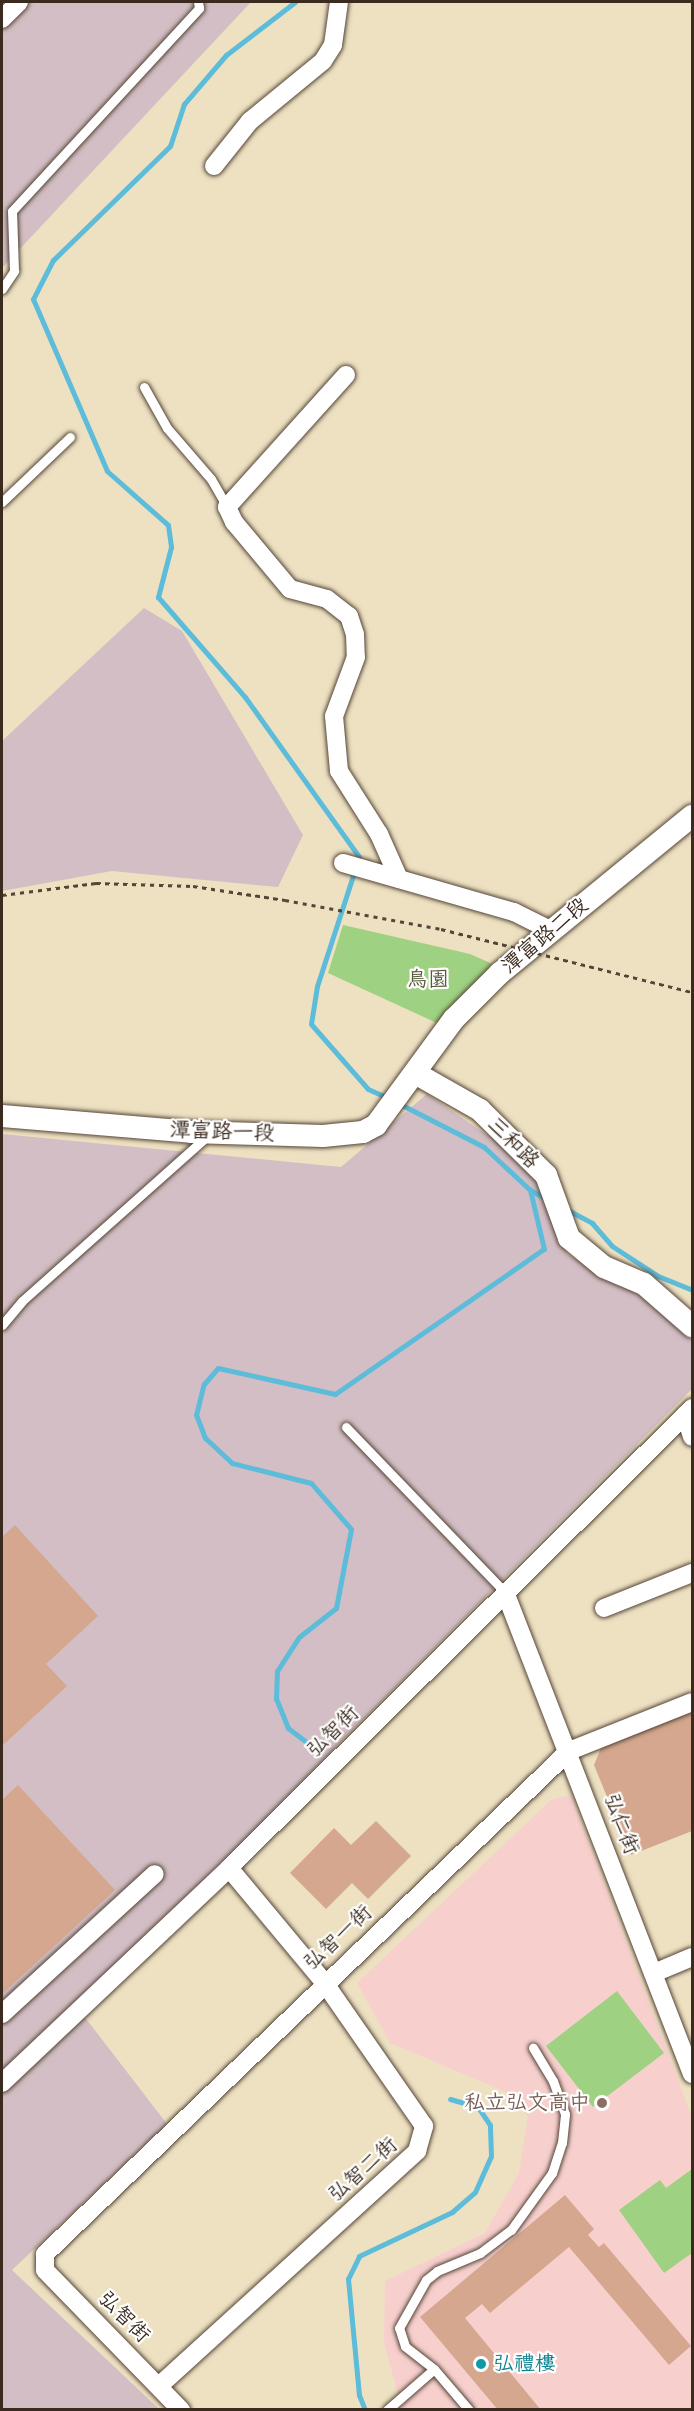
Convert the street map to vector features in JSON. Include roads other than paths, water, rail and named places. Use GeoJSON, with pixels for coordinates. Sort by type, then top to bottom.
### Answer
{"type":"FeatureCollection","features":[{"type":"Feature","properties":{"kind":"street"},"geometry":{"type":"LineString","coordinates":[[2,19],[19,2]]}},
{"type":"Feature","properties":{"kind":"street"},"geometry":{"type":"LineString","coordinates":[[214,166],[250,121],[323,61],[333,45],[339,2]]}},
{"type":"Feature","properties":{"kind":"street"},"geometry":{"type":"LineString","coordinates":[[346,375],[227,507],[234,522],[290,589],[327,599],[348,616],[355,634],[356,657],[334,717],[339,771],[379,834],[399,879]]}},
{"type":"Feature","properties":{"kind":"street","name":"潭富路二段"},"geometry":{"type":"LineString","coordinates":[[410,1080],[454,1018],[550,930],[693,816]]}},
{"type":"Feature","properties":{"kind":"street"},"geometry":{"type":"LineString","coordinates":[[346,864],[514,912],[550,930]]}},
{"type":"Feature","properties":{"kind":"street","name":"潭富路一段"},"geometry":{"type":"LineString","coordinates":[[2,1116],[212,1132],[348,1135],[376,1125],[410,1080]]}},
{"type":"Feature","properties":{"kind":"street","name":"三和路"},"geometry":{"type":"LineString","coordinates":[[410,1080],[480,1110],[546,1175],[569,1238],[604,1267],[644,1284],[693,1326]]}},
{"type":"Feature","properties":{"kind":"street"},"geometry":{"type":"LineString","coordinates":[[689,1411],[693,1437]]}},
{"type":"Feature","properties":{"kind":"street","name":"弘智街"},"geometry":{"type":"LineString","coordinates":[[2,2083],[229,1868],[689,1411]]}},
{"type":"Feature","properties":{"kind":"street"},"geometry":{"type":"LineString","coordinates":[[604,1608],[693,1573]]}},
{"type":"Feature","properties":{"kind":"street","name":"弘仁街"},"geometry":{"type":"LineString","coordinates":[[505,1592],[569,1751],[693,2074]]}},
{"type":"Feature","properties":{"kind":"street","name":"弘智一街"},"geometry":{"type":"LineString","coordinates":[[45,2254],[324,1982],[569,1751],[693,1702]]}},
{"type":"Feature","properties":{"kind":"street","name":"弘智二街"},"geometry":{"type":"LineString","coordinates":[[160,2385],[417,2151],[424,2126],[324,1982],[229,1868]]}},
{"type":"Feature","properties":{"kind":"street"},"geometry":{"type":"LineString","coordinates":[[2,2014],[155,1874]]}},
{"type":"Feature","properties":{"kind":"street"},"geometry":{"type":"LineString","coordinates":[[654,1973],[693,1957]]}},
{"type":"Feature","properties":{"kind":"street","name":"弘智街"},"geometry":{"type":"LineString","coordinates":[[45,2254],[45,2270],[181,2409]]}},
{"type":"Feature","properties":{"kind":"lane"},"geometry":{"type":"LineString","coordinates":[[2,289],[14,271],[12,211],[199,9],[198,2]]}},
{"type":"Feature","properties":{"kind":"lane"},"geometry":{"type":"LineString","coordinates":[[144,387],[167,428],[211,479],[227,507]]}},
{"type":"Feature","properties":{"kind":"lane"},"geometry":{"type":"LineString","coordinates":[[2,502],[70,437]]}},
{"type":"Feature","properties":{"kind":"lane"},"geometry":{"type":"LineString","coordinates":[[2,1325],[22,1301],[212,1132]]}},
{"type":"Feature","properties":{"kind":"lane"},"geometry":{"type":"LineString","coordinates":[[346,1427],[505,1592]]}},
{"type":"Feature","properties":{"kind":"lane"},"geometry":{"type":"LineString","coordinates":[[469,2409],[434,2370],[405,2346],[399,2328],[418,2292],[436,2271],[480,2253],[511,2230],[552,2173],[562,2143],[565,2114],[553,2081],[533,2048]]}},
{"type":"Feature","properties":{"kind":"lane"},"geometry":{"type":"LineString","coordinates":[[387,2409],[434,2370]]}},
{"type":"Feature","properties":{"kind":"waterway"},"geometry":{"type":"LineString","coordinates":[[295,2],[226,55],[184,104],[170,146],[53,260],[33,299],[107,471],[168,525],[171,547],[158,597],[245,697],[359,857],[317,986],[311,1024],[368,1089],[390,1099]]}},
{"type":"Feature","properties":{"kind":"waterway"},"geometry":{"type":"LineString","coordinates":[[313,1747],[288,1728],[276,1699],[277,1671],[299,1637],[336,1608],[351,1529],[311,1483],[232,1463],[205,1438],[196,1415],[204,1384],[218,1368],[335,1394],[544,1249],[530,1190],[484,1147],[398,1103]]}},
{"type":"Feature","properties":{"kind":"waterway"},"geometry":{"type":"LineString","coordinates":[[530,1190],[547,1199]]}},
{"type":"Feature","properties":{"kind":"waterway"},"geometry":{"type":"LineString","coordinates":[[566,1209],[592,1223],[612,1246],[658,1276],[692,1290]]}},
{"type":"Feature","properties":{"kind":"waterway"},"geometry":{"type":"LineString","coordinates":[[365,2410],[359,2395],[348,2279],[359,2256],[452,2212],[475,2192],[491,2156],[490,2125],[478,2107],[450,2099]]}},
{"type":"Feature","properties":{"kind":"place","name":"私立弘文高中"},"geometry":{"type":"Point","coordinates":[602,2103]}},
{"type":"Feature","properties":{"kind":"place","name":"弘禮樓"},"geometry":{"type":"Point","coordinates":[481,2364]}},
{"type":"Feature","properties":{"kind":"park label","name":"鳥園"},"geometry":{"type":"Point","coordinates":[428,980]}}]}
